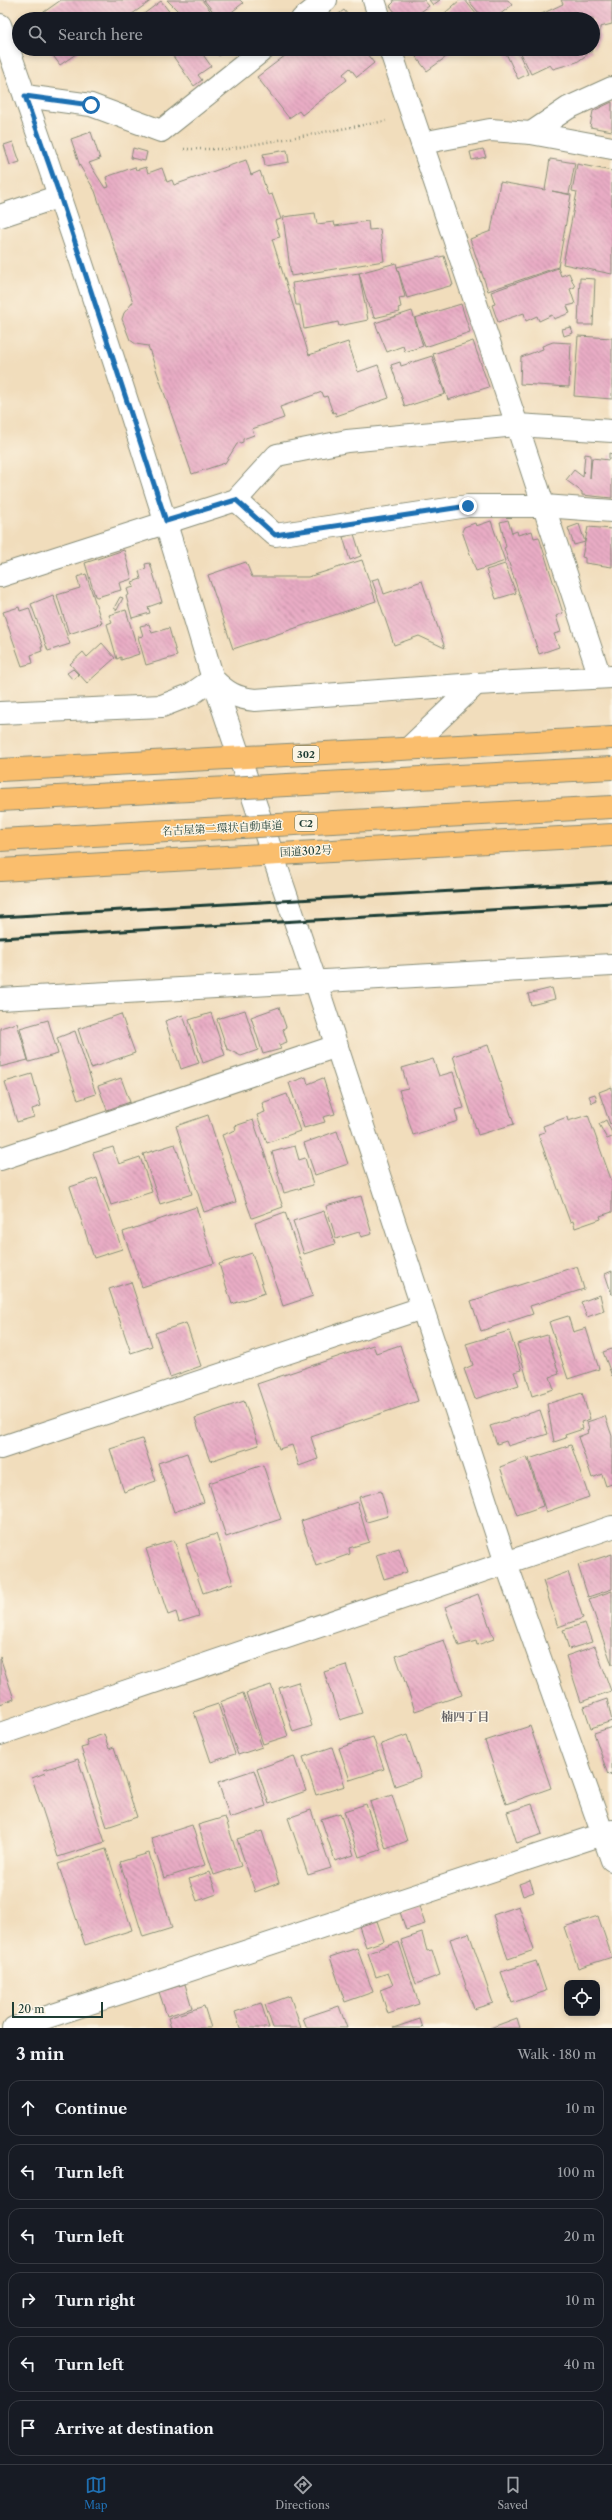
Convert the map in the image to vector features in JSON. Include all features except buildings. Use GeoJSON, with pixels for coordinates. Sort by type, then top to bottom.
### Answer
{"type":"FeatureCollection","features":[{"type":"Feature","properties":{"kind":"highway","name":"302"},"geometry":{"type":"LineString","coordinates":[[1,769],[612,738]]}},
{"type":"Feature","properties":{"kind":"highway"},"geometry":{"type":"LineString","coordinates":[[0,800],[612,768]]}},
{"type":"Feature","properties":{"kind":"highway","name":"名古屋第二環状自動車道"},"geometry":{"type":"LineString","coordinates":[[0,840],[612,807]]}},
{"type":"Feature","properties":{"kind":"highway","name":"国道302号"},"geometry":{"type":"LineString","coordinates":[[0,870],[272,853],[612,835]]}},
{"type":"Feature","properties":{"kind":"street"},"geometry":{"type":"LineString","coordinates":[[311,12],[326,0]]}},
{"type":"Feature","properties":{"kind":"street"},"geometry":{"type":"LineString","coordinates":[[374,0],[378,12]]}},
{"type":"Feature","properties":{"kind":"street"},"geometry":{"type":"LineString","coordinates":[[0,25],[60,196],[166,521],[213,679],[337,1046],[506,1563],[608,1832],[612,1860]]}},
{"type":"Feature","properties":{"kind":"street"},"geometry":{"type":"LineString","coordinates":[[25,96],[91,105],[161,131],[255,56]]}},
{"type":"Feature","properties":{"kind":"street"},"geometry":{"type":"LineString","coordinates":[[213,679],[228,694],[239,698],[255,700],[476,684],[606,677],[544,506],[392,56]]}},
{"type":"Feature","properties":{"kind":"street"},"geometry":{"type":"LineString","coordinates":[[531,132],[568,108],[612,88]]}},
{"type":"Feature","properties":{"kind":"street"},"geometry":{"type":"LineString","coordinates":[[422,143],[490,130],[531,132],[612,148]]}},
{"type":"Feature","properties":{"kind":"street"},"geometry":{"type":"LineString","coordinates":[[0,216],[60,196]]}},
{"type":"Feature","properties":{"kind":"street"},"geometry":{"type":"LineString","coordinates":[[0,576],[166,521],[236,500],[277,455],[347,441],[517,425],[612,431]]}},
{"type":"Feature","properties":{"kind":"street"},"geometry":{"type":"LineString","coordinates":[[236,500],[275,535],[468,506],[544,506],[612,511]]}},
{"type":"Feature","properties":{"kind":"street"},"geometry":{"type":"LineString","coordinates":[[0,713],[162,706],[190,695],[213,679]]}},
{"type":"Feature","properties":{"kind":"street"},"geometry":{"type":"LineString","coordinates":[[409,748],[476,684]]}},
{"type":"Feature","properties":{"kind":"street"},"geometry":{"type":"LineString","coordinates":[[0,999],[316,983],[612,965]]}},
{"type":"Feature","properties":{"kind":"street"},"geometry":{"type":"LineString","coordinates":[[0,1159],[337,1046]]}},
{"type":"Feature","properties":{"kind":"street"},"geometry":{"type":"LineString","coordinates":[[0,1448],[422,1308]]}},
{"type":"Feature","properties":{"kind":"street"},"geometry":{"type":"LineString","coordinates":[[0,1734],[612,1527]]}},
{"type":"Feature","properties":{"kind":"street"},"geometry":{"type":"LineString","coordinates":[[14,2028],[608,1832]]}},
{"type":"Feature","properties":{"kind":"railway"},"geometry":{"type":"LineString","coordinates":[[0,917],[612,882]]}},
{"type":"Feature","properties":{"kind":"railway"},"geometry":{"type":"LineString","coordinates":[[0,938],[612,903]]}},
{"type":"Feature","properties":{"kind":"district","name":"楠四丁目"},"geometry":{"type":"Point","coordinates":[465,1716]}},
{"type":"Feature","properties":{"kind":"route"},"geometry":{"type":"LineString","coordinates":[[91,105],[25,96],[60,196],[166,521],[236,500],[275,535],[468,506]]}}]}
